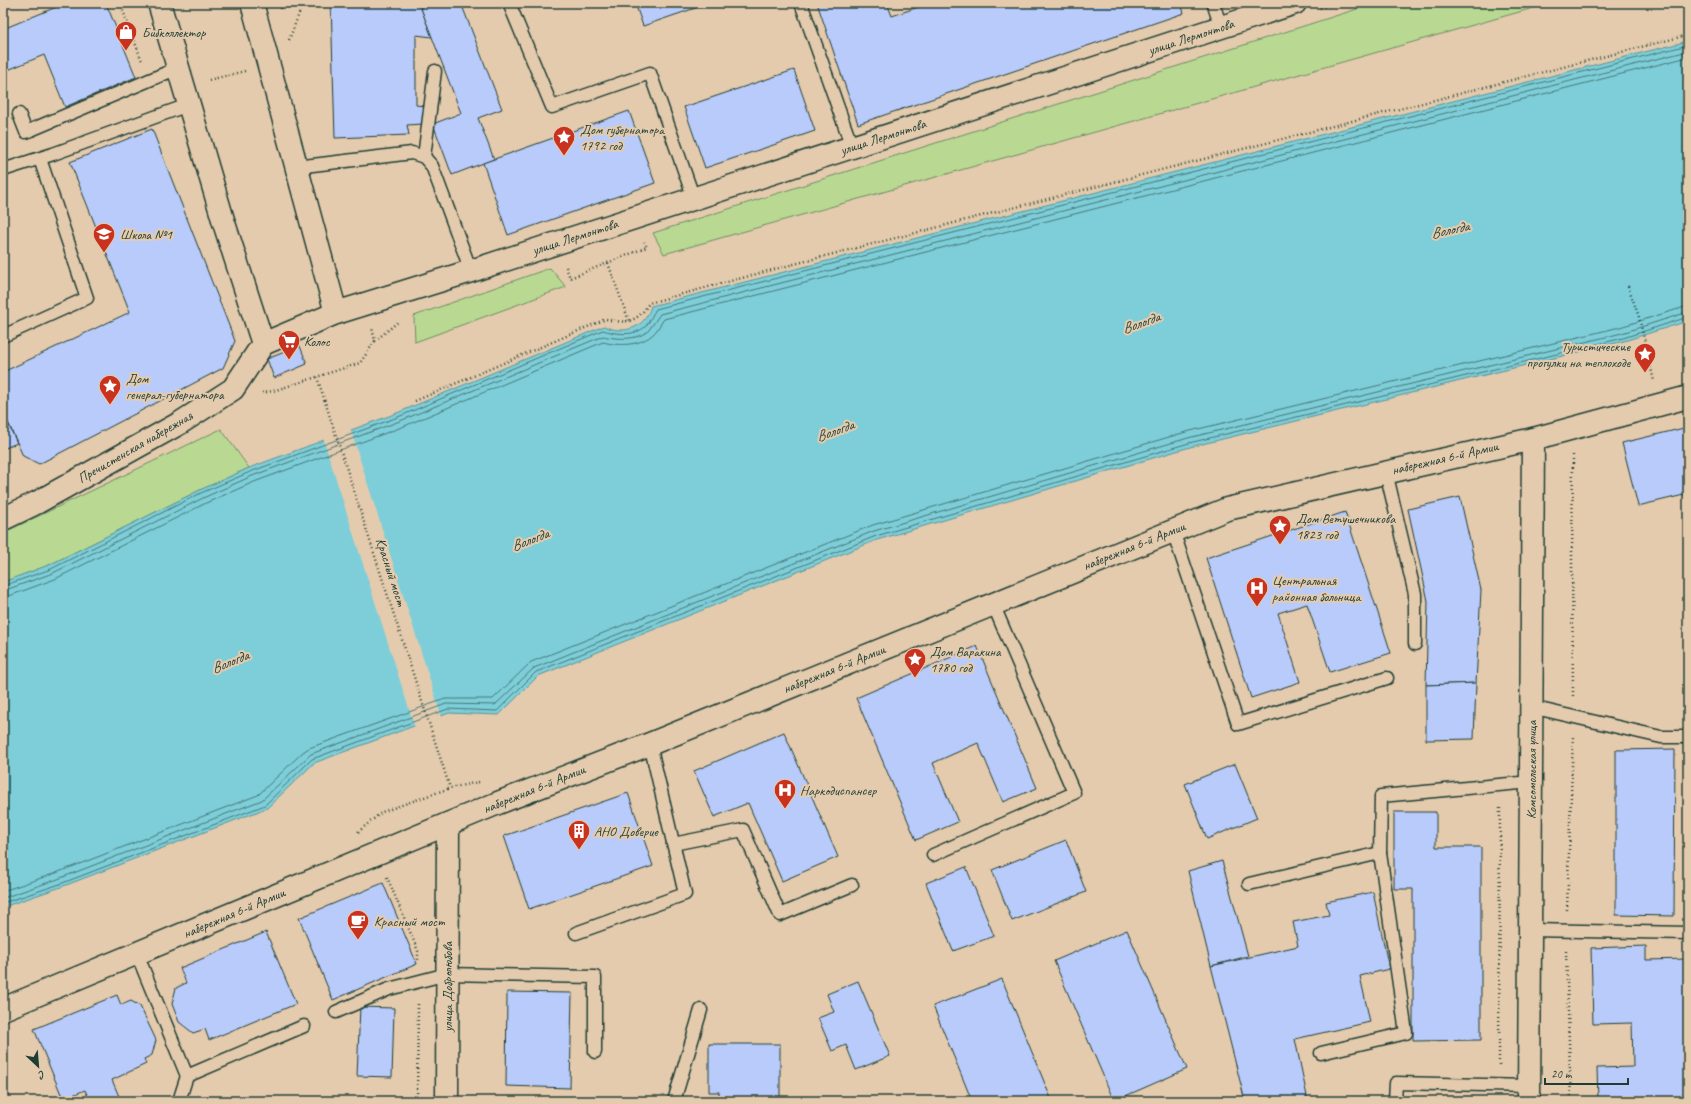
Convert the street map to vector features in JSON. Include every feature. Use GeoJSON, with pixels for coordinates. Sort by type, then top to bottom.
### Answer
{"type":"FeatureCollection","features":[{"type":"Feature","properties":{"kind":"street"},"geometry":{"type":"LineString","coordinates":[[159,3],[183,87],[263,344],[336,313],[252,3]]}},
{"type":"Feature","properties":{"kind":"street","name":"улица Лермонтова"},"geometry":{"type":"LineString","coordinates":[[336,313],[694,199],[1295,3]]}},
{"type":"Feature","properties":{"kind":"street","name":"Пречистенская набережная"},"geometry":{"type":"LineString","coordinates":[[3,519],[38,502],[180,422],[232,389],[263,344]]}},
{"type":"Feature","properties":{"kind":"street","name":"набережная 6-й Армии"},"geometry":{"type":"LineString","coordinates":[[3,1009],[448,824],[650,744],[1227,509],[1533,439],[1688,397]]}},
{"type":"Feature","properties":{"kind":"street","name":"Комсомольская улица"},"geometry":{"type":"LineString","coordinates":[[1529,1093],[1533,439]]}},
{"type":"Feature","properties":{"kind":"street","name":"улица Добролюбова"},"geometry":{"type":"LineString","coordinates":[[447,1101],[448,824]]}},
{"type":"Feature","properties":{"kind":"lane"},"geometry":{"type":"LineString","coordinates":[[509,3],[552,107],[650,73],[694,199]]}},
{"type":"Feature","properties":{"kind":"lane"},"geometry":{"type":"LineString","coordinates":[[801,3],[852,147]]}},
{"type":"Feature","properties":{"kind":"lane"},"geometry":{"type":"LineString","coordinates":[[1213,3],[1221,27]]}},
{"type":"Feature","properties":{"kind":"lane"},"geometry":{"type":"LineString","coordinates":[[424,157],[435,71]]}},
{"type":"Feature","properties":{"kind":"lane"},"geometry":{"type":"LineString","coordinates":[[18,114],[26,132],[183,87]]}},
{"type":"Feature","properties":{"kind":"lane"},"geometry":{"type":"LineString","coordinates":[[3,170],[40,158],[183,87]]}},
{"type":"Feature","properties":{"kind":"lane"},"geometry":{"type":"LineString","coordinates":[[296,167],[412,153],[424,157],[432,166],[471,271]]}},
{"type":"Feature","properties":{"kind":"lane"},"geometry":{"type":"LineString","coordinates":[[3,336],[87,298],[40,158]]}},
{"type":"Feature","properties":{"kind":"lane"},"geometry":{"type":"LineString","coordinates":[[1386,472],[1415,594],[1415,644]]}},
{"type":"Feature","properties":{"kind":"lane"},"geometry":{"type":"LineString","coordinates":[[1173,530],[1238,724],[1387,678]]}},
{"type":"Feature","properties":{"kind":"lane"},"geometry":{"type":"LineString","coordinates":[[933,855],[1074,794],[993,604]]}},
{"type":"Feature","properties":{"kind":"lane"},"geometry":{"type":"LineString","coordinates":[[1531,707],[1661,737],[1688,737]]}},
{"type":"Feature","properties":{"kind":"lane"},"geometry":{"type":"LineString","coordinates":[[576,933],[684,894],[650,744]]}},
{"type":"Feature","properties":{"kind":"lane"},"geometry":{"type":"LineString","coordinates":[[1321,1053],[1406,1033],[1380,853],[1382,796],[1531,782]]}},
{"type":"Feature","properties":{"kind":"lane"},"geometry":{"type":"LineString","coordinates":[[673,844],[743,830],[780,914],[852,885]]}},
{"type":"Feature","properties":{"kind":"lane"},"geometry":{"type":"LineString","coordinates":[[1250,884],[1380,853]]}},
{"type":"Feature","properties":{"kind":"lane"},"geometry":{"type":"LineString","coordinates":[[1530,930],[1688,933]]}},
{"type":"Feature","properties":{"kind":"lane"},"geometry":{"type":"LineString","coordinates":[[137,954],[187,1076],[179,1101]]}},
{"type":"Feature","properties":{"kind":"lane"},"geometry":{"type":"LineString","coordinates":[[336,1012],[389,989],[447,974],[595,978],[594,1052]]}},
{"type":"Feature","properties":{"kind":"lane"},"geometry":{"type":"LineString","coordinates":[[674,1101],[701,1010]]}},
{"type":"Feature","properties":{"kind":"lane"},"geometry":{"type":"LineString","coordinates":[[187,1076],[304,1026]]}},
{"type":"Feature","properties":{"kind":"lane"},"geometry":{"type":"LineString","coordinates":[[1395,1101],[1396,1083],[1499,1085],[1529,1093]]}},
{"type":"Feature","properties":{"kind":"path"},"geometry":{"type":"LineString","coordinates":[[415,401],[606,319],[622,323],[629,321],[644,312],[649,304],[778,268],[1688,35]]}},
{"type":"Feature","properties":{"kind":"path"},"geometry":{"type":"LineString","coordinates":[[183,87],[268,64]]}},
{"type":"Feature","properties":{"kind":"path"},"geometry":{"type":"LineString","coordinates":[[570,278],[647,247]]}},
{"type":"Feature","properties":{"kind":"path"},"geometry":{"type":"LineString","coordinates":[[608,263],[629,321]]}},
{"type":"Feature","properties":{"kind":"path"},"geometry":{"type":"LineString","coordinates":[[1628,286],[1639,317],[1656,385]]}},
{"type":"Feature","properties":{"kind":"path"},"geometry":{"type":"LineString","coordinates":[[272,391],[360,364],[375,341],[371,321]]}},
{"type":"Feature","properties":{"kind":"path","name":"Красный мост"},"geometry":{"type":"LineString","coordinates":[[317,377],[450,788]]}},
{"type":"Feature","properties":{"kind":"path"},"geometry":{"type":"LineString","coordinates":[[1571,1101],[1566,931],[1573,717],[1572,559],[1574,428]]}},
{"type":"Feature","properties":{"kind":"path"},"geometry":{"type":"LineString","coordinates":[[382,812],[450,788],[484,781]]}},
{"type":"Feature","properties":{"kind":"path"},"geometry":{"type":"LineString","coordinates":[[1499,1085],[1501,784]]}},
{"type":"Feature","properties":{"kind":"green space"},"geometry":{"type":"Polygon","coordinates":[[[1376,3],[1551,3],[664,254],[653,233],[1376,3]]]}},
{"type":"Feature","properties":{"kind":"green space"},"geometry":{"type":"Polygon","coordinates":[[[550,268],[566,287],[415,342],[414,316],[550,268]]]}},
{"type":"Feature","properties":{"kind":"green space"},"geometry":{"type":"Polygon","coordinates":[[[221,429],[249,468],[200,490],[49,565],[3,582],[3,533],[221,429]]]}},
{"type":"Feature","properties":{"kind":"water","name":"Вологда"},"geometry":{"type":"Polygon","coordinates":[[[1688,41],[1688,321],[1624,341],[1190,447],[877,540],[538,676],[499,715],[449,713],[314,763],[267,808],[61,887],[3,907],[3,582],[49,565],[200,490],[249,468],[397,413],[604,326],[619,330],[632,328],[639,325],[644,320],[651,306],[1688,41]]]}},
{"type":"Feature","properties":{"kind":"pier"},"geometry":{"type":"Polygon","coordinates":[[[350,428],[442,718],[415,728],[323,438],[350,428]]]}},
{"type":"Feature","properties":{"kind":"building"},"geometry":{"type":"Polygon","coordinates":[[[66,3],[106,3],[136,77],[65,107],[44,55],[3,72],[3,29],[66,3]]]}},
{"type":"Feature","properties":{"kind":"building"},"geometry":{"type":"Polygon","coordinates":[[[331,3],[419,3],[432,37],[416,35],[416,105],[424,106],[423,124],[407,125],[409,135],[335,138],[331,3]]]}},
{"type":"Feature","properties":{"kind":"building"},"geometry":{"type":"Polygon","coordinates":[[[419,3],[461,3],[502,109],[478,118],[494,159],[452,175],[433,124],[461,113],[419,3]]]}},
{"type":"Feature","properties":{"kind":"building"},"geometry":{"type":"Polygon","coordinates":[[[635,3],[710,3],[643,26],[635,3]]]}},
{"type":"Feature","properties":{"kind":"building"},"geometry":{"type":"Polygon","coordinates":[[[817,3],[887,3],[892,16],[930,3],[1181,3],[1184,13],[858,124],[817,3]]]}},
{"type":"Feature","properties":{"kind":"building"},"geometry":{"type":"Polygon","coordinates":[[[794,70],[815,131],[705,168],[684,107],[794,70]]]}},
{"type":"Feature","properties":{"kind":"building"},"geometry":{"type":"Polygon","coordinates":[[[629,111],[655,183],[508,235],[483,163],[629,111]]]}},
{"type":"Feature","properties":{"kind":"building"},"geometry":{"type":"Polygon","coordinates":[[[152,129],[235,341],[223,368],[39,464],[23,456],[3,411],[3,372],[130,312],[70,162],[152,129]]]}},
{"type":"Feature","properties":{"kind":"building"},"geometry":{"type":"Polygon","coordinates":[[[300,346],[307,364],[274,378],[267,359],[300,346]]]}},
{"type":"Feature","properties":{"kind":"building"},"geometry":{"type":"Polygon","coordinates":[[[3,413],[17,443],[3,449],[3,413]]]}},
{"type":"Feature","properties":{"kind":"building"},"geometry":{"type":"Polygon","coordinates":[[[1688,427],[1688,494],[1638,506],[1622,443],[1688,427]]]}},
{"type":"Feature","properties":{"kind":"building"},"geometry":{"type":"Polygon","coordinates":[[[1460,497],[1481,590],[1476,683],[1426,685],[1428,601],[1408,509],[1460,497]]]}},
{"type":"Feature","properties":{"kind":"building","name":"Центральная районная больница"},"geometry":{"type":"Polygon","coordinates":[[[1345,512],[1391,653],[1330,672],[1307,604],[1278,613],[1300,682],[1251,698],[1206,558],[1345,512]]]}},
{"type":"Feature","properties":{"kind":"building"},"geometry":{"type":"Polygon","coordinates":[[[977,646],[1037,788],[1003,802],[978,743],[933,763],[958,822],[916,840],[856,698],[977,646]]]}},
{"type":"Feature","properties":{"kind":"building"},"geometry":{"type":"Polygon","coordinates":[[[1476,683],[1474,739],[1426,740],[1426,685],[1476,683]]]}},
{"type":"Feature","properties":{"kind":"building","name":"Наркодиспансер"},"geometry":{"type":"Polygon","coordinates":[[[784,732],[838,857],[782,881],[748,803],[714,817],[694,771],[784,732]]]}},
{"type":"Feature","properties":{"kind":"building"},"geometry":{"type":"Polygon","coordinates":[[[1675,749],[1674,916],[1616,915],[1616,750],[1675,749]]]}},
{"type":"Feature","properties":{"kind":"building"},"geometry":{"type":"Polygon","coordinates":[[[1235,764],[1257,818],[1207,839],[1185,784],[1235,764]]]}},
{"type":"Feature","properties":{"kind":"building","name":"АНО Доверие"},"geometry":{"type":"Polygon","coordinates":[[[628,793],[653,866],[529,909],[504,836],[628,793]]]}},
{"type":"Feature","properties":{"kind":"building"},"geometry":{"type":"Polygon","coordinates":[[[1394,812],[1436,812],[1436,847],[1481,847],[1481,1040],[1413,1041],[1413,889],[1394,889],[1394,812]]]}},
{"type":"Feature","properties":{"kind":"building"},"geometry":{"type":"Polygon","coordinates":[[[1066,840],[1086,892],[1012,921],[992,870],[1066,840]]]}},
{"type":"Feature","properties":{"kind":"building"},"geometry":{"type":"Polygon","coordinates":[[[1222,861],[1248,956],[1211,966],[1188,871],[1222,861]]]}},
{"type":"Feature","properties":{"kind":"building"},"geometry":{"type":"Polygon","coordinates":[[[966,867],[994,936],[953,951],[926,883],[966,867]]]}},
{"type":"Feature","properties":{"kind":"building","name":"Красный мост"},"geometry":{"type":"Polygon","coordinates":[[[383,883],[417,964],[333,1000],[299,918],[383,883]]]}},
{"type":"Feature","properties":{"kind":"building"},"geometry":{"type":"Polygon","coordinates":[[[1373,892],[1389,969],[1360,976],[1370,1022],[1295,1039],[1308,1101],[1245,1101],[1211,966],[1298,946],[1293,922],[1329,915],[1326,902],[1373,892]]]}},
{"type":"Feature","properties":{"kind":"building"},"geometry":{"type":"Polygon","coordinates":[[[1127,930],[1187,1069],[1114,1101],[1054,961],[1127,930]]]}},
{"type":"Feature","properties":{"kind":"building"},"geometry":{"type":"Polygon","coordinates":[[[266,932],[296,1004],[209,1040],[205,1029],[193,1033],[179,1022],[172,1004],[176,988],[186,983],[180,968],[266,932]]]}},
{"type":"Feature","properties":{"kind":"building"},"geometry":{"type":"Polygon","coordinates":[[[1646,946],[1646,960],[1688,959],[1688,1101],[1598,1101],[1597,1068],[1633,1067],[1632,1023],[1593,1024],[1591,948],[1646,946]]]}},
{"type":"Feature","properties":{"kind":"building"},"geometry":{"type":"Polygon","coordinates":[[[1002,979],[1052,1101],[972,1101],[933,1006],[1002,979]]]}},
{"type":"Feature","properties":{"kind":"building"},"geometry":{"type":"Polygon","coordinates":[[[858,981],[890,1056],[856,1070],[846,1045],[832,1051],[818,1018],[834,1012],[827,994],[858,981]]]}},
{"type":"Feature","properties":{"kind":"building"},"geometry":{"type":"Polygon","coordinates":[[[507,992],[572,993],[570,1088],[506,1086],[507,992]]]}},
{"type":"Feature","properties":{"kind":"building"},"geometry":{"type":"Polygon","coordinates":[[[117,995],[121,1005],[131,1001],[140,1006],[156,1040],[152,1055],[144,1059],[146,1064],[112,1080],[121,1101],[90,1101],[85,1090],[63,1099],[34,1029],[117,995]]]}},
{"type":"Feature","properties":{"kind":"building"},"geometry":{"type":"Polygon","coordinates":[[[360,1007],[394,1008],[392,1077],[357,1076],[360,1007]]]}},
{"type":"Feature","properties":{"kind":"building"},"geometry":{"type":"Polygon","coordinates":[[[709,1044],[780,1044],[780,1098],[793,1098],[793,1101],[719,1101],[719,1092],[709,1092],[709,1044]]]}},
{"type":"Feature","properties":{"kind":"place","name":"Бибколлектор"},"geometry":{"type":"Point","coordinates":[126,52]}},
{"type":"Feature","properties":{"kind":"place","name":"Дом губернатора 1792 год"},"geometry":{"type":"Point","coordinates":[564,156]}},
{"type":"Feature","properties":{"kind":"place","name":"Школа №1"},"geometry":{"type":"Point","coordinates":[104,254]}},
{"type":"Feature","properties":{"kind":"place","name":"Колос"},"geometry":{"type":"Point","coordinates":[289,360]}},
{"type":"Feature","properties":{"kind":"place","name":"Туристические прогулки на теплоходе"},"geometry":{"type":"Point","coordinates":[1645,374]}},
{"type":"Feature","properties":{"kind":"place","name":"Дом генерал-губернатора"},"geometry":{"type":"Point","coordinates":[110,406]}},
{"type":"Feature","properties":{"kind":"place","name":"Дом Ветушечникова 1823 год"},"geometry":{"type":"Point","coordinates":[1280,546]}},
{"type":"Feature","properties":{"kind":"place","name":"Центральная районная больница"},"geometry":{"type":"Point","coordinates":[1257,608]}},
{"type":"Feature","properties":{"kind":"place","name":"Дом Варакина 1780 год"},"geometry":{"type":"Point","coordinates":[915,678]}},
{"type":"Feature","properties":{"kind":"place","name":"Наркодиспансер"},"geometry":{"type":"Point","coordinates":[785,810]}},
{"type":"Feature","properties":{"kind":"place","name":"АНО Доверие"},"geometry":{"type":"Point","coordinates":[579,850]}},
{"type":"Feature","properties":{"kind":"place","name":"Красный мост"},"geometry":{"type":"Point","coordinates":[358,940]}}]}
